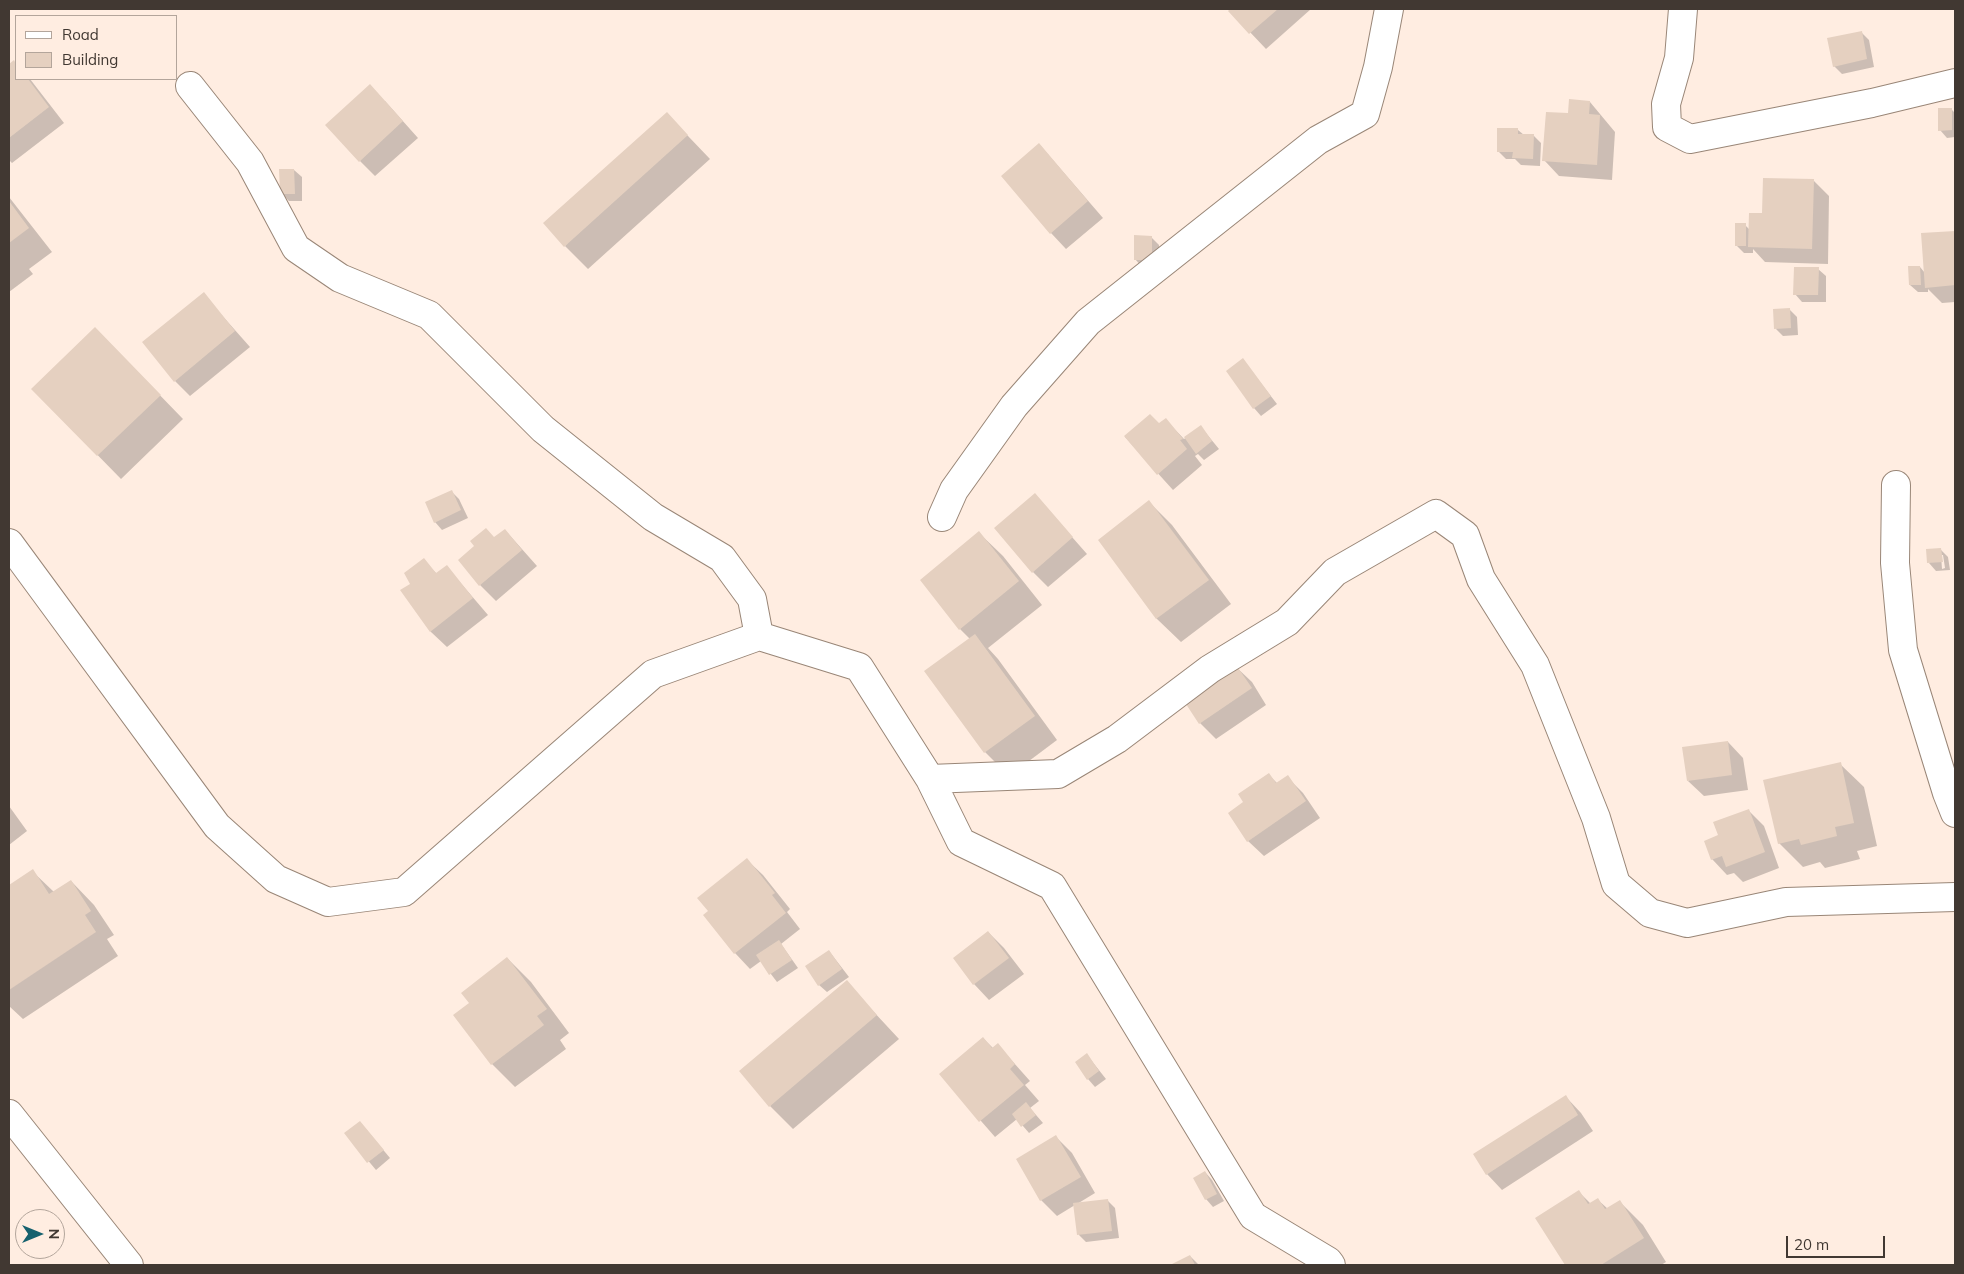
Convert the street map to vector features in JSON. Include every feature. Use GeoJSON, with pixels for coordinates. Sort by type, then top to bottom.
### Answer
{"type":"FeatureCollection","features":[{"type":"Feature","properties":{"kind":"street"},"geometry":{"type":"LineString","coordinates":[[942,517],[954,490],[1014,406],[1088,322],[1318,140],[1365,114],[1378,67],[1389,9]]}},
{"type":"Feature","properties":{"kind":"street"},"geometry":{"type":"LineString","coordinates":[[1678,13],[1679,58],[1666,104],[1667,127],[1690,139],[1872,103],[1955,82]]}},
{"type":"Feature","properties":{"kind":"street"},"geometry":{"type":"LineString","coordinates":[[190,86],[250,162],[296,248],[340,278],[429,315],[543,429],[653,517],[722,558],[752,599],[759,636]]}},
{"type":"Feature","properties":{"kind":"street"},"geometry":{"type":"LineString","coordinates":[[1896,485],[1895,563],[1903,650],[1947,793],[1955,813]]}},
{"type":"Feature","properties":{"kind":"street"},"geometry":{"type":"LineString","coordinates":[[930,779],[1058,774],[1117,740],[1210,669],[1287,622],[1335,572],[1436,514],[1465,535],[1481,579],[1535,665],[1596,818],[1616,884],[1650,913],[1687,923],[1786,902],[1955,897]]}},
{"type":"Feature","properties":{"kind":"street"},"geometry":{"type":"LineString","coordinates":[[9,543],[217,826],[276,878],[328,902],[404,892],[653,674],[759,636],[859,667],[930,779],[962,842],[1052,886],[1253,1216],[1328,1261],[1331,1265]]}},
{"type":"Feature","properties":{"kind":"street"},"geometry":{"type":"LineString","coordinates":[[9,1114],[129,1265]]}},
{"type":"Feature","properties":{"kind":"building"},"geometry":{"type":"Polygon","coordinates":[[[1230,9],[1278,9],[1249,34],[1228,11],[1230,9]]]}},
{"type":"Feature","properties":{"kind":"building"},"geometry":{"type":"Polygon","coordinates":[[[1862,31],[1867,59],[1833,67],[1827,38],[1862,31]]]}},
{"type":"Feature","properties":{"kind":"building"},"geometry":{"type":"Polygon","coordinates":[[[14,60],[15,80],[29,80],[49,107],[9,138],[9,64],[14,60]]]}},
{"type":"Feature","properties":{"kind":"building"},"geometry":{"type":"Polygon","coordinates":[[[370,84],[403,121],[359,162],[325,125],[370,84]]]}},
{"type":"Feature","properties":{"kind":"building"},"geometry":{"type":"Polygon","coordinates":[[[1569,99],[1590,101],[1589,114],[1600,115],[1597,165],[1542,161],[1546,112],[1568,113],[1569,99]]]}},
{"type":"Feature","properties":{"kind":"building"},"geometry":{"type":"Polygon","coordinates":[[[1938,108],[1952,108],[1952,130],[1938,131],[1938,108]]]}},
{"type":"Feature","properties":{"kind":"building"},"geometry":{"type":"Polygon","coordinates":[[[667,112],[688,135],[564,247],[543,223],[667,112]]]}},
{"type":"Feature","properties":{"kind":"building"},"geometry":{"type":"Polygon","coordinates":[[[1497,128],[1518,128],[1518,134],[1534,134],[1533,159],[1512,158],[1513,152],[1497,152],[1497,128]]]}},
{"type":"Feature","properties":{"kind":"building"},"geometry":{"type":"Polygon","coordinates":[[[1039,143],[1088,201],[1050,234],[1001,176],[1039,143]]]}},
{"type":"Feature","properties":{"kind":"building"},"geometry":{"type":"Polygon","coordinates":[[[279,169],[294,169],[295,194],[280,194],[279,169]]]}},
{"type":"Feature","properties":{"kind":"building"},"geometry":{"type":"Polygon","coordinates":[[[1763,178],[1814,179],[1812,249],[1748,247],[1749,213],[1762,213],[1763,178]]]}},
{"type":"Feature","properties":{"kind":"building"},"geometry":{"type":"Polygon","coordinates":[[[9,201],[29,228],[9,243],[9,201]]]}},
{"type":"Feature","properties":{"kind":"building"},"geometry":{"type":"Polygon","coordinates":[[[1735,223],[1746,223],[1746,246],[1735,246],[1735,223]]]}},
{"type":"Feature","properties":{"kind":"building"},"geometry":{"type":"Polygon","coordinates":[[[1955,231],[1955,285],[1925,288],[1921,233],[1955,231]]]}},
{"type":"Feature","properties":{"kind":"building"},"geometry":{"type":"Polygon","coordinates":[[[1134,235],[1152,236],[1152,260],[1134,260],[1134,235]]]}},
{"type":"Feature","properties":{"kind":"building"},"geometry":{"type":"Polygon","coordinates":[[[1908,266],[1920,266],[1921,285],[1909,285],[1908,266]]]}},
{"type":"Feature","properties":{"kind":"building"},"geometry":{"type":"Polygon","coordinates":[[[1794,267],[1819,267],[1818,295],[1793,295],[1794,267]]]}},
{"type":"Feature","properties":{"kind":"building"},"geometry":{"type":"Polygon","coordinates":[[[204,292],[235,331],[174,382],[142,342],[204,292]]]}},
{"type":"Feature","properties":{"kind":"building"},"geometry":{"type":"Polygon","coordinates":[[[1790,308],[1791,328],[1774,329],[1773,309],[1790,308]]]}},
{"type":"Feature","properties":{"kind":"building"},"geometry":{"type":"Polygon","coordinates":[[[95,327],[161,395],[97,456],[31,389],[95,327]]]}},
{"type":"Feature","properties":{"kind":"building"},"geometry":{"type":"Polygon","coordinates":[[[1243,358],[1271,396],[1253,409],[1226,371],[1243,358]]]}},
{"type":"Feature","properties":{"kind":"building"},"geometry":{"type":"Polygon","coordinates":[[[1150,414],[1159,423],[1166,418],[1183,439],[1180,440],[1187,449],[1157,475],[1124,436],[1150,414]]]}},
{"type":"Feature","properties":{"kind":"building"},"geometry":{"type":"Polygon","coordinates":[[[1201,425],[1212,441],[1196,454],[1184,437],[1201,425]]]}},
{"type":"Feature","properties":{"kind":"building"},"geometry":{"type":"Polygon","coordinates":[[[452,490],[461,510],[434,523],[425,502],[452,490]]]}},
{"type":"Feature","properties":{"kind":"building"},"geometry":{"type":"Polygon","coordinates":[[[1035,493],[1073,537],[1032,573],[994,528],[1035,493]]]}},
{"type":"Feature","properties":{"kind":"building"},"geometry":{"type":"Polygon","coordinates":[[[1149,500],[1209,580],[1156,619],[1098,540],[1149,500]]]}},
{"type":"Feature","properties":{"kind":"building"},"geometry":{"type":"Polygon","coordinates":[[[486,528],[494,537],[505,529],[522,550],[479,586],[458,560],[474,546],[470,541],[486,528]]]}},
{"type":"Feature","properties":{"kind":"building"},"geometry":{"type":"Polygon","coordinates":[[[979,531],[1019,581],[959,630],[920,580],[979,531]]]}},
{"type":"Feature","properties":{"kind":"building"},"geometry":{"type":"Polygon","coordinates":[[[1941,548],[1943,562],[1927,563],[1926,549],[1941,548]]]}},
{"type":"Feature","properties":{"kind":"building"},"geometry":{"type":"Polygon","coordinates":[[[424,558],[436,573],[447,565],[473,598],[430,632],[400,590],[410,584],[404,573],[424,558]]]}},
{"type":"Feature","properties":{"kind":"building"},"geometry":{"type":"Polygon","coordinates":[[[975,634],[1035,716],[984,753],[924,671],[975,634]]]}},
{"type":"Feature","properties":{"kind":"building"},"geometry":{"type":"Polygon","coordinates":[[[1236,665],[1252,688],[1199,724],[1184,701],[1236,665]]]}},
{"type":"Feature","properties":{"kind":"building"},"geometry":{"type":"Polygon","coordinates":[[[1728,741],[1732,775],[1687,781],[1682,747],[1728,741]]]}},
{"type":"Feature","properties":{"kind":"building"},"geometry":{"type":"Polygon","coordinates":[[[1841,762],[1854,823],[1835,827],[1837,836],[1801,845],[1799,839],[1778,844],[1763,780],[1841,762]]]}},
{"type":"Feature","properties":{"kind":"building"},"geometry":{"type":"Polygon","coordinates":[[[1269,773],[1276,783],[1288,775],[1306,801],[1247,842],[1228,813],[1243,802],[1238,794],[1269,773]]]}},
{"type":"Feature","properties":{"kind":"building"},"geometry":{"type":"Polygon","coordinates":[[[1749,809],[1765,852],[1726,867],[1722,856],[1711,860],[1704,841],[1718,835],[1713,822],[1749,809]]]}},
{"type":"Feature","properties":{"kind":"building"},"geometry":{"type":"Polygon","coordinates":[[[747,858],[775,893],[772,895],[786,913],[734,954],[703,915],[708,911],[697,898],[747,858]]]}},
{"type":"Feature","properties":{"kind":"building"},"geometry":{"type":"Polygon","coordinates":[[[33,869],[49,894],[71,880],[91,911],[85,915],[96,932],[9,990],[9,885],[33,869]]]}},
{"type":"Feature","properties":{"kind":"building"},"geometry":{"type":"Polygon","coordinates":[[[988,931],[1009,958],[973,985],[953,958],[988,931]]]}},
{"type":"Feature","properties":{"kind":"building"},"geometry":{"type":"Polygon","coordinates":[[[779,940],[792,960],[769,975],[756,955],[779,940]]]}},
{"type":"Feature","properties":{"kind":"building"},"geometry":{"type":"Polygon","coordinates":[[[829,950],[842,969],[818,986],[805,966],[829,950]]]}},
{"type":"Feature","properties":{"kind":"building"},"geometry":{"type":"Polygon","coordinates":[[[507,957],[547,1009],[537,1016],[544,1025],[491,1065],[453,1015],[469,1003],[461,993],[507,957]]]}},
{"type":"Feature","properties":{"kind":"building"},"geometry":{"type":"Polygon","coordinates":[[[847,980],[877,1015],[769,1107],[739,1071],[847,980]]]}},
{"type":"Feature","properties":{"kind":"building"},"geometry":{"type":"Polygon","coordinates":[[[983,1037],[992,1048],[998,1043],[1015,1064],[1010,1069],[1024,1085],[979,1122],[939,1074],[983,1037]]]}},
{"type":"Feature","properties":{"kind":"building"},"geometry":{"type":"Polygon","coordinates":[[[1087,1053],[1099,1071],[1087,1080],[1075,1062],[1087,1053]]]}},
{"type":"Feature","properties":{"kind":"building"},"geometry":{"type":"Polygon","coordinates":[[[1566,1095],[1578,1115],[1486,1175],[1473,1154],[1566,1095]]]}},
{"type":"Feature","properties":{"kind":"building"},"geometry":{"type":"Polygon","coordinates":[[[1026,1102],[1036,1115],[1021,1127],[1012,1114],[1026,1102]]]}},
{"type":"Feature","properties":{"kind":"building"},"geometry":{"type":"Polygon","coordinates":[[[360,1121],[384,1150],[367,1163],[344,1133],[360,1121]]]}},
{"type":"Feature","properties":{"kind":"building"},"geometry":{"type":"Polygon","coordinates":[[[1056,1135],[1081,1177],[1040,1201],[1016,1159],[1056,1135]]]}},
{"type":"Feature","properties":{"kind":"building"},"geometry":{"type":"Polygon","coordinates":[[[1205,1171],[1217,1194],[1205,1200],[1193,1178],[1205,1171]]]}},
{"type":"Feature","properties":{"kind":"building"},"geometry":{"type":"Polygon","coordinates":[[[1579,1190],[1588,1204],[1598,1198],[1605,1209],[1620,1200],[1644,1238],[1601,1265],[1565,1265],[1535,1218],[1579,1190]]]}},
{"type":"Feature","properties":{"kind":"building"},"geometry":{"type":"Polygon","coordinates":[[[1108,1199],[1112,1231],[1077,1235],[1073,1203],[1108,1199]]]}},
{"type":"Feature","properties":{"kind":"building"},"geometry":{"type":"Polygon","coordinates":[[[1190,1255],[1195,1265],[1170,1265],[1190,1255]]]}}]}
